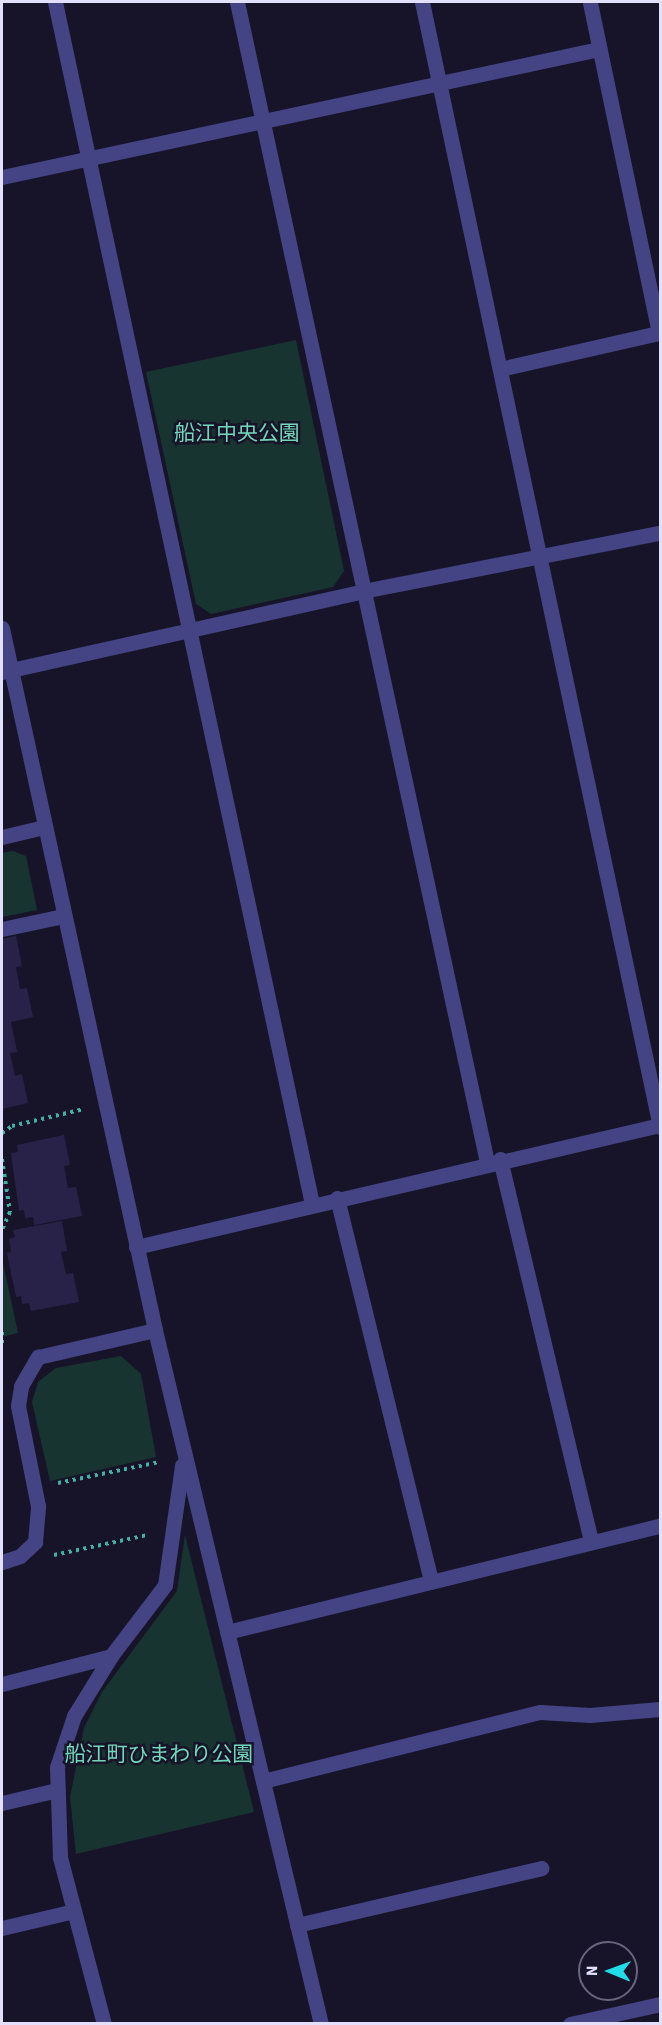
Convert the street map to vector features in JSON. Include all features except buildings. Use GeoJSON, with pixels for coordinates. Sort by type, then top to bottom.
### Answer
{"type":"FeatureCollection","features":[{"type":"Feature","properties":{"kind":"street"},"geometry":{"type":"LineString","coordinates":[[55,2],[312,1204]]}},
{"type":"Feature","properties":{"kind":"street"},"geometry":{"type":"LineString","coordinates":[[237,2],[363,591],[494,1161],[591,1542]]}},
{"type":"Feature","properties":{"kind":"street"},"geometry":{"type":"LineString","coordinates":[[136,1247],[494,1161],[660,1126],[422,2]]}},
{"type":"Feature","properties":{"kind":"street"},"geometry":{"type":"LineString","coordinates":[[500,369],[659,333],[590,2]]}},
{"type":"Feature","properties":{"kind":"street"},"geometry":{"type":"LineString","coordinates":[[2,177],[440,85],[599,49]]}},
{"type":"Feature","properties":{"kind":"street"},"geometry":{"type":"LineString","coordinates":[[6,671],[363,591],[660,533]]}},
{"type":"Feature","properties":{"kind":"street"},"geometry":{"type":"LineString","coordinates":[[2,628],[6,671],[44,827],[136,1247],[321,2024]]}},
{"type":"Feature","properties":{"kind":"street"},"geometry":{"type":"LineString","coordinates":[[2,837],[44,827]]}},
{"type":"Feature","properties":{"kind":"street"},"geometry":{"type":"LineString","coordinates":[[2,929],[63,916]]}},
{"type":"Feature","properties":{"kind":"street"},"geometry":{"type":"LineString","coordinates":[[337,1198],[431,1582]]}},
{"type":"Feature","properties":{"kind":"street"},"geometry":{"type":"LineString","coordinates":[[2,1562],[20,1556],[35,1542],[38,1506],[18,1406],[21,1386],[38,1357],[155,1330]]}},
{"type":"Feature","properties":{"kind":"street"},"geometry":{"type":"LineString","coordinates":[[104,2024],[60,1857],[57,1767],[74,1716],[111,1656],[165,1585],[184,1456]]}},
{"type":"Feature","properties":{"kind":"street"},"geometry":{"type":"LineString","coordinates":[[227,1632],[660,1526]]}},
{"type":"Feature","properties":{"kind":"street"},"geometry":{"type":"LineString","coordinates":[[2,1684],[111,1656]]}},
{"type":"Feature","properties":{"kind":"street"},"geometry":{"type":"LineString","coordinates":[[263,1781],[540,1712],[590,1715],[660,1709]]}},
{"type":"Feature","properties":{"kind":"street"},"geometry":{"type":"LineString","coordinates":[[2,1803],[57,1790]]}},
{"type":"Feature","properties":{"kind":"street"},"geometry":{"type":"LineString","coordinates":[[297,1925],[541,1868]]}},
{"type":"Feature","properties":{"kind":"street"},"geometry":{"type":"LineString","coordinates":[[2,1928],[74,1911]]}},
{"type":"Feature","properties":{"kind":"street"},"geometry":{"type":"LineString","coordinates":[[570,2024],[598,2021],[660,2004]]}},
{"type":"Feature","properties":{"kind":"path"},"geometry":{"type":"LineString","coordinates":[[2,1133],[12,1126],[104,1105]]}},
{"type":"Feature","properties":{"kind":"path"},"geometry":{"type":"LineString","coordinates":[[2,1159],[10,1212],[2,1230]]}},
{"type":"Feature","properties":{"kind":"path"},"geometry":{"type":"LineString","coordinates":[[2,1332],[2,1346]]}},
{"type":"Feature","properties":{"kind":"path"},"geometry":{"type":"LineString","coordinates":[[33,1489],[184,1456]]}},
{"type":"Feature","properties":{"kind":"path"},"geometry":{"type":"LineString","coordinates":[[35,1542],[54,1555],[174,1529]]}},
{"type":"Feature","properties":{"kind":"green space","name":"船江中央公園"},"geometry":{"type":"Polygon","coordinates":[[[296,340],[344,571],[333,587],[211,614],[196,604],[146,372],[296,340]]]}},
{"type":"Feature","properties":{"kind":"green space"},"geometry":{"type":"Polygon","coordinates":[[[13,851],[26,856],[37,910],[2,917],[2,853],[13,851]]]}},
{"type":"Feature","properties":{"kind":"green space"},"geometry":{"type":"Polygon","coordinates":[[[2,1258],[18,1333],[2,1337],[2,1258]]]}},
{"type":"Feature","properties":{"kind":"green space"},"geometry":{"type":"Polygon","coordinates":[[[121,1356],[141,1374],[156,1457],[50,1481],[32,1402],[38,1382],[56,1368],[121,1356]]]}},
{"type":"Feature","properties":{"kind":"green space","name":"船江町ひまわり公園"},"geometry":{"type":"Polygon","coordinates":[[[185,1535],[254,1812],[76,1854],[70,1797],[84,1728],[102,1692],[177,1591],[185,1535]]]}}]}
